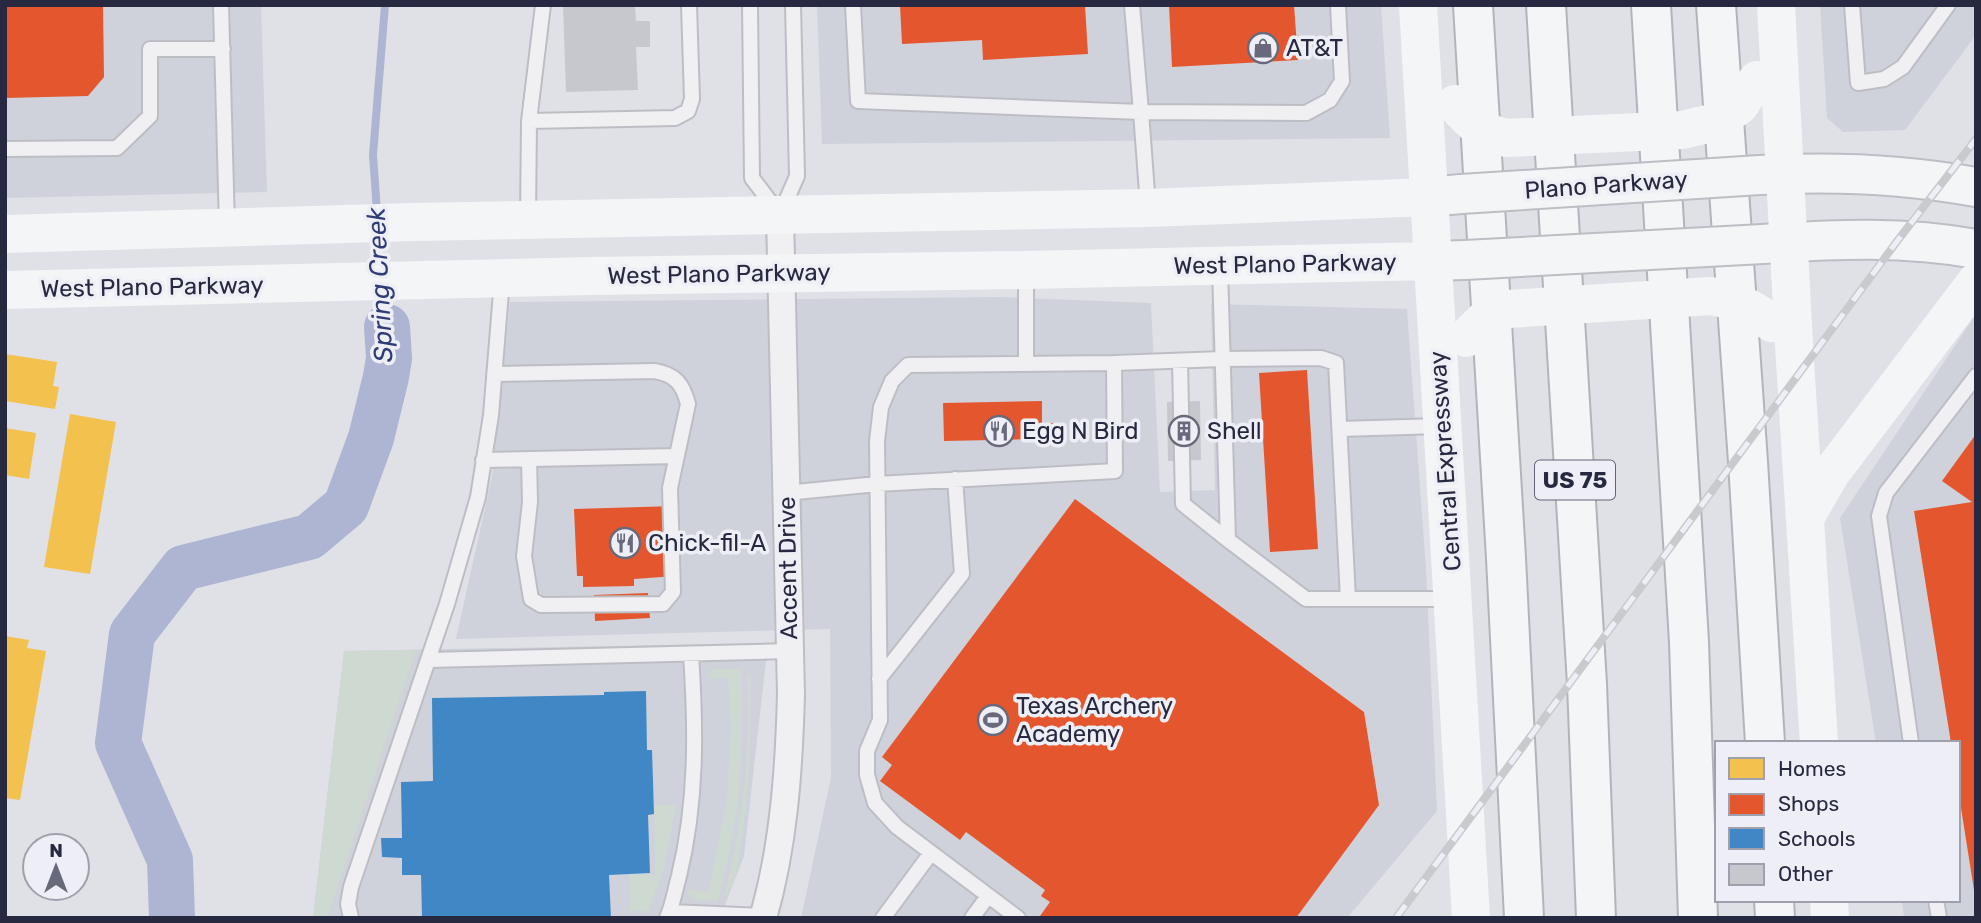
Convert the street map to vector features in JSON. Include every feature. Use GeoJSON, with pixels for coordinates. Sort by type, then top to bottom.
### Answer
{"type":"FeatureCollection","features":[{"type":"Feature","properties":{"kind":"main road","name":"Central Expressway"},"geometry":{"type":"LineString","coordinates":[[1418,5],[1421,52],[1445,196],[1448,260],[1443,420],[1471,918]]}},
{"type":"Feature","properties":{"kind":"main road"},"geometry":{"type":"LineString","coordinates":[[1473,5],[1524,918]]}},
{"type":"Feature","properties":{"kind":"main road","name":"US 75"},"geometry":{"type":"LineString","coordinates":[[1546,5],[1586,661],[1596,918]]}},
{"type":"Feature","properties":{"kind":"main road"},"geometry":{"type":"LineString","coordinates":[[1651,5],[1689,642],[1698,918]]}},
{"type":"Feature","properties":{"kind":"main road"},"geometry":{"type":"LineString","coordinates":[[1716,5],[1748,450],[1765,741]]}},
{"type":"Feature","properties":{"kind":"main road"},"geometry":{"type":"LineString","coordinates":[[1421,52],[1455,104],[1470,122],[1489,134],[1507,138],[1682,130],[1716,122],[1739,106],[1756,80],[1777,14]]}},
{"type":"Feature","properties":{"kind":"main road"},"geometry":{"type":"LineString","coordinates":[[1777,14],[1773,174],[1776,243],[1783,334],[1805,518],[1819,741]]}},
{"type":"Feature","properties":{"kind":"main road","name":"Plano Parkway"},"geometry":{"type":"LineString","coordinates":[[1445,196],[1773,174],[1893,175],[1976,187]]}},
{"type":"Feature","properties":{"kind":"main road"},"geometry":{"type":"LineString","coordinates":[[5,234],[528,219],[1148,208],[1445,196]]}},
{"type":"Feature","properties":{"kind":"main road"},"geometry":{"type":"LineString","coordinates":[[227,228],[230,285]]}},
{"type":"Feature","properties":{"kind":"main road"},"geometry":{"type":"LineString","coordinates":[[1448,260],[1849,239],[1898,240],[1976,249]]}},
{"type":"Feature","properties":{"kind":"main road","name":"West Plano Parkway"},"geometry":{"type":"LineString","coordinates":[[5,290],[1448,260]]}},
{"type":"Feature","properties":{"kind":"main road"},"geometry":{"type":"LineString","coordinates":[[1805,518],[1831,473],[1976,282]]}},
{"type":"Feature","properties":{"kind":"main road"},"geometry":{"type":"LineString","coordinates":[[1443,420],[1466,338],[1484,320],[1508,309],[1711,296],[1732,299],[1755,310],[1783,334]]}},
{"type":"Feature","properties":{"kind":"street","name":"Accent Drive"},"geometry":{"type":"LineString","coordinates":[[764,917],[775,870],[790,750],[780,215]]}},
{"type":"Feature","properties":{"kind":"lane"},"geometry":{"type":"LineString","coordinates":[[221,5],[227,228]]}},
{"type":"Feature","properties":{"kind":"lane"},"geometry":{"type":"LineString","coordinates":[[528,219],[529,121],[543,5]]}},
{"type":"Feature","properties":{"kind":"lane"},"geometry":{"type":"LineString","coordinates":[[529,121],[675,118],[688,111],[692,99],[689,5]]}},
{"type":"Feature","properties":{"kind":"lane"},"geometry":{"type":"LineString","coordinates":[[750,5],[752,178],[780,215],[797,176],[793,5]]}},
{"type":"Feature","properties":{"kind":"lane"},"geometry":{"type":"LineString","coordinates":[[853,5],[858,101],[1141,112],[1306,113],[1330,100],[1342,81],[1338,5]]}},
{"type":"Feature","properties":{"kind":"lane"},"geometry":{"type":"LineString","coordinates":[[1132,5],[1148,208]]}},
{"type":"Feature","properties":{"kind":"lane"},"geometry":{"type":"LineString","coordinates":[[1852,5],[1858,83],[1884,79],[1903,67],[1948,5]]}},
{"type":"Feature","properties":{"kind":"lane"},"geometry":{"type":"LineString","coordinates":[[5,149],[117,148],[150,116],[150,49],[223,49]]}},
{"type":"Feature","properties":{"kind":"lane"},"geometry":{"type":"LineString","coordinates":[[1220,266],[1228,540]]}},
{"type":"Feature","properties":{"kind":"lane"},"geometry":{"type":"LineString","coordinates":[[1026,270],[1026,363]]}},
{"type":"Feature","properties":{"kind":"lane"},"geometry":{"type":"LineString","coordinates":[[351,918],[348,904],[351,887],[447,604],[478,497],[494,374],[502,278]]}},
{"type":"Feature","properties":{"kind":"lane"},"geometry":{"type":"LineString","coordinates":[[1018,918],[897,827],[875,803],[867,775],[867,751],[880,720],[877,441],[881,407],[892,381],[908,365],[1321,358],[1336,363],[1348,598]]}},
{"type":"Feature","properties":{"kind":"lane"},"geometry":{"type":"LineString","coordinates":[[1180,361],[1183,503],[1306,599],[1454,598]]}},
{"type":"Feature","properties":{"kind":"lane"},"geometry":{"type":"LineString","coordinates":[[786,493],[877,484],[1115,471],[1114,363]]}},
{"type":"Feature","properties":{"kind":"lane"},"geometry":{"type":"LineString","coordinates":[[494,374],[654,371],[666,373],[678,380],[685,391],[688,404],[670,488],[673,592],[663,604],[541,605],[531,598],[524,556],[530,502],[530,459]]}},
{"type":"Feature","properties":{"kind":"lane"},"geometry":{"type":"LineString","coordinates":[[1911,741],[1879,516],[1886,492],[1976,376]]}},
{"type":"Feature","properties":{"kind":"lane"},"geometry":{"type":"LineString","coordinates":[[1340,429],[1443,420]]}},
{"type":"Feature","properties":{"kind":"lane"},"geometry":{"type":"LineString","coordinates":[[483,460],[677,456]]}},
{"type":"Feature","properties":{"kind":"lane"},"geometry":{"type":"LineString","coordinates":[[879,680],[962,574],[955,479]]}},
{"type":"Feature","properties":{"kind":"lane"},"geometry":{"type":"LineString","coordinates":[[428,660],[790,651]]}},
{"type":"Feature","properties":{"kind":"lane"},"geometry":{"type":"LineString","coordinates":[[691,654],[695,730],[692,802],[688,835],[668,915],[764,917]]}},
{"type":"Feature","properties":{"kind":"lane"},"geometry":{"type":"LineString","coordinates":[[883,918],[931,853]]}},
{"type":"Feature","properties":{"kind":"lane"},"geometry":{"type":"LineString","coordinates":[[972,918],[988,896]]}},
{"type":"Feature","properties":{"kind":"shaded area"},"geometry":{"type":"Polygon","coordinates":[[[5,5],[261,5],[267,192],[5,198],[5,5]]]}},
{"type":"Feature","properties":{"kind":"shaded area"},"geometry":{"type":"Polygon","coordinates":[[[817,5],[1381,5],[1390,138],[822,144],[817,5]]]}},
{"type":"Feature","properties":{"kind":"shaded area"},"geometry":{"type":"Polygon","coordinates":[[[1820,5],[1976,5],[1976,35],[1905,130],[1843,132],[1827,118],[1820,5]]]}},
{"type":"Feature","properties":{"kind":"shaded area"},"geometry":{"type":"Polygon","coordinates":[[[997,297],[1151,303],[1160,492],[1215,490],[1211,304],[1407,309],[1426,569],[1437,811],[1347,918],[801,918],[831,777],[830,629],[456,639],[492,476],[510,302],[997,297]]]}},
{"type":"Feature","properties":{"kind":"shaded area"},"geometry":{"type":"Polygon","coordinates":[[[1976,314],[1976,918],[1904,918],[1902,902],[1960,902],[1960,741],[1876,741],[1840,518],[1976,314]]]}},
{"type":"Feature","properties":{"kind":"shaded area"},"geometry":{"type":"Polygon","coordinates":[[[768,643],[744,856],[720,918],[313,918],[344,651],[768,643]]]}},
{"type":"Feature","properties":{"kind":"shaded area"},"geometry":{"type":"Polygon","coordinates":[[[416,650],[327,918],[313,918],[344,651],[416,650]]]}},
{"type":"Feature","properties":{"kind":"shaded area"},"geometry":{"type":"Polygon","coordinates":[[[712,669],[742,669],[741,767],[735,824],[718,900],[696,901],[688,894],[689,889],[708,893],[727,799],[731,728],[728,678],[710,679],[707,675],[712,669]]]}},
{"type":"Feature","properties":{"kind":"shaded area"},"geometry":{"type":"Polygon","coordinates":[[[747,671],[751,676],[751,696],[747,797],[737,869],[724,898],[745,781],[747,671]]]}},
{"type":"Feature","properties":{"kind":"shaded area"},"geometry":{"type":"Polygon","coordinates":[[[654,805],[676,805],[663,871],[648,911],[630,910],[630,874],[655,875],[654,805]]]}},
{"type":"Feature","properties":{"kind":"building: Homes"},"geometry":{"type":"Polygon","coordinates":[[[5,354],[57,362],[53,386],[59,387],[55,409],[5,401],[5,354]]]}},
{"type":"Feature","properties":{"kind":"building: Homes"},"geometry":{"type":"Polygon","coordinates":[[[70,414],[116,422],[90,574],[44,567],[70,414]]]}},
{"type":"Feature","properties":{"kind":"building: Homes"},"geometry":{"type":"Polygon","coordinates":[[[5,428],[36,433],[29,479],[5,475],[5,428]]]}},
{"type":"Feature","properties":{"kind":"building: Homes"},"geometry":{"type":"Polygon","coordinates":[[[5,636],[29,640],[27,648],[46,651],[20,800],[5,798],[5,636]]]}},
{"type":"Feature","properties":{"kind":"building: Shops"},"geometry":{"type":"Polygon","coordinates":[[[5,5],[103,5],[104,77],[88,96],[5,98],[5,5]]]}},
{"type":"Feature","properties":{"kind":"building: Shops"},"geometry":{"type":"Polygon","coordinates":[[[900,5],[1085,5],[1088,54],[983,60],[982,40],[902,44],[900,5]]]}},
{"type":"Feature","properties":{"kind":"building: Shops"},"geometry":{"type":"Polygon","coordinates":[[[1169,5],[1294,5],[1298,60],[1172,67],[1169,5]]]}},
{"type":"Feature","properties":{"kind":"building: Shops","name":"Shell"},"geometry":{"type":"Polygon","coordinates":[[[1307,370],[1318,549],[1270,552],[1259,373],[1307,370]]]}},
{"type":"Feature","properties":{"kind":"building: Shops","name":"Egg N Bird"},"geometry":{"type":"Polygon","coordinates":[[[1042,401],[1042,423],[1055,423],[1055,445],[1042,445],[1041,439],[944,441],[943,403],[1042,401]]]}},
{"type":"Feature","properties":{"kind":"building: Shops"},"geometry":{"type":"Polygon","coordinates":[[[1976,434],[1976,890],[1960,802],[1960,741],[1951,741],[1914,511],[1972,502],[1942,481],[1976,434]]]}},
{"type":"Feature","properties":{"kind":"building: Shops"},"geometry":{"type":"Polygon","coordinates":[[[1075,499],[1364,712],[1379,805],[1296,918],[1043,918],[1040,916],[1050,902],[1041,896],[1045,890],[966,832],[960,840],[880,781],[892,765],[882,757],[1075,499]]]}},
{"type":"Feature","properties":{"kind":"building: Shops","name":"Chick-fil-A"},"geometry":{"type":"Polygon","coordinates":[[[675,506],[676,576],[634,579],[634,586],[583,587],[583,576],[577,576],[574,509],[675,506]]]}},
{"type":"Feature","properties":{"kind":"building: Shops"},"geometry":{"type":"Polygon","coordinates":[[[648,593],[650,618],[595,621],[594,595],[648,593]]]}},
{"type":"Feature","properties":{"kind":"building: Schools"},"geometry":{"type":"Polygon","coordinates":[[[646,691],[647,750],[652,750],[654,814],[648,815],[650,873],[609,875],[611,918],[422,918],[421,875],[402,875],[402,858],[382,857],[381,838],[402,838],[401,782],[433,781],[432,698],[604,695],[604,692],[646,691]]]}},
{"type":"Feature","properties":{"kind":"building: Other"},"geometry":{"type":"Polygon","coordinates":[[[563,5],[635,5],[636,21],[650,21],[650,47],[636,47],[638,90],[566,92],[563,5]]]}},
{"type":"Feature","properties":{"kind":"building: Other","name":"Shell"},"geometry":{"type":"Polygon","coordinates":[[[1200,401],[1201,460],[1168,461],[1167,402],[1200,401]]]}},
{"type":"Feature","properties":{"kind":"waterway","name":"Spring Creek"},"geometry":{"type":"LineString","coordinates":[[377,212],[373,155],[385,5]]}},
{"type":"Feature","properties":{"kind":"waterway","name":"Spring Creek"},"geometry":{"type":"LineString","coordinates":[[379,231],[382,271]]}},
{"type":"Feature","properties":{"kind":"waterway","name":"Spring Creek"},"geometry":{"type":"LineString","coordinates":[[384,291],[387,327]]}},
{"type":"Feature","properties":{"kind":"waterway","name":"Spring Creek"},"geometry":{"type":"LineString","coordinates":[[172,918],[170,860],[118,743],[132,634],[183,568],[309,537],[346,506],[371,438],[386,377],[389,358],[387,327]]}},
{"type":"Feature","properties":{"kind":"railway"},"geometry":{"type":"LineString","coordinates":[[1396,918],[1898,240],[1976,139]]}},
{"type":"Feature","properties":{"kind":"place","name":"AT&T"},"geometry":{"type":"Point","coordinates":[1263,48]}},
{"type":"Feature","properties":{"kind":"place","name":"Egg N Bird"},"geometry":{"type":"Point","coordinates":[999,431]}},
{"type":"Feature","properties":{"kind":"place","name":"Shell"},"geometry":{"type":"Point","coordinates":[1184,431]}},
{"type":"Feature","properties":{"kind":"place","name":"Chick-fil-A"},"geometry":{"type":"Point","coordinates":[625,543]}},
{"type":"Feature","properties":{"kind":"place","name":"Texas Archery Academy"},"geometry":{"type":"Point","coordinates":[993,720]}}]}
